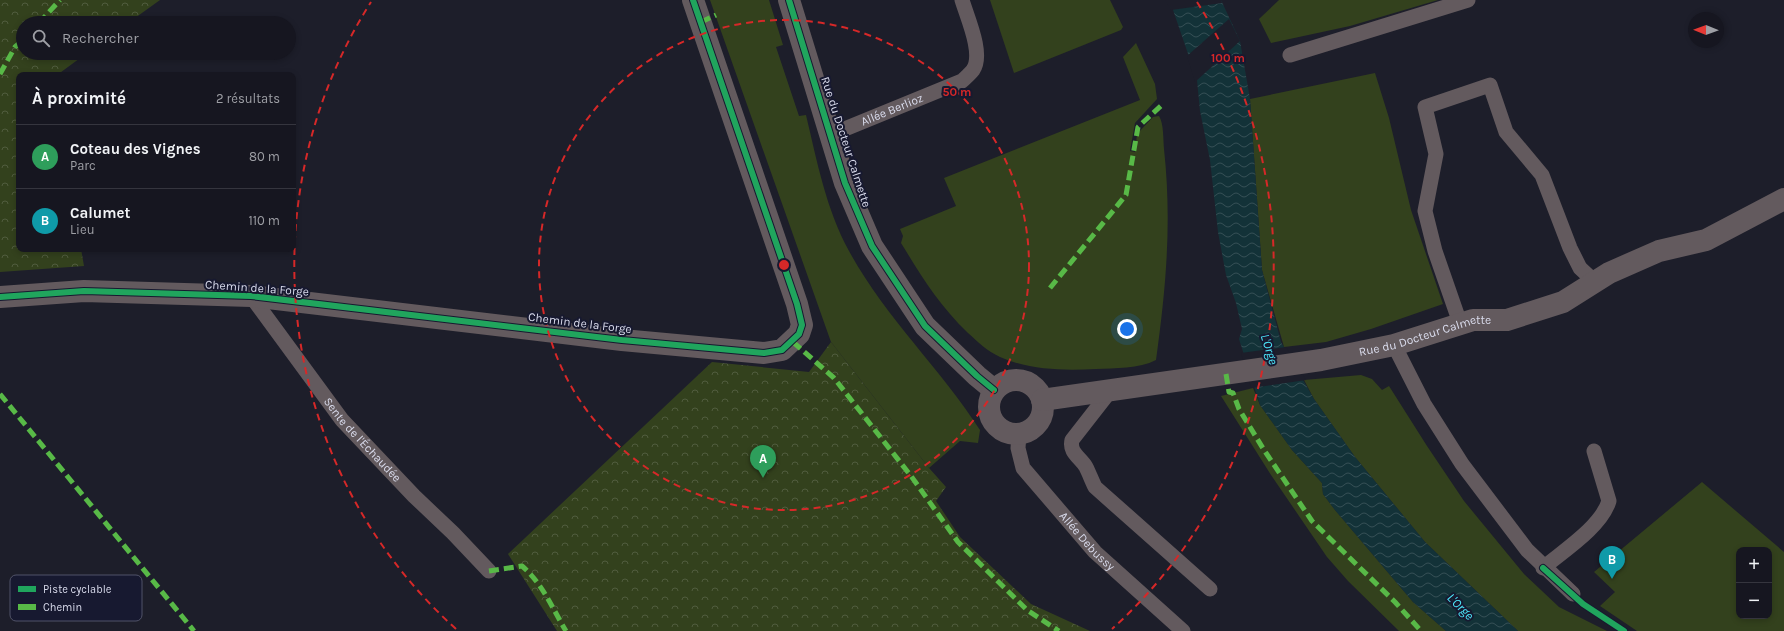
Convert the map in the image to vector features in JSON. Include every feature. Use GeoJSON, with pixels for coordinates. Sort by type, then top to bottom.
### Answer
{"type":"FeatureCollection","features":[{"type":"Feature","properties":{"kind":"street","name":"Chemin de la Forge"},"geometry":{"type":"LineString","coordinates":[[0,297],[84,292],[251,296],[622,340],[764,353],[782,350],[800,334],[802,325],[797,304],[693,0]]}},
{"type":"Feature","properties":{"kind":"street","name":"Rue du Docteur Calmette"},"geometry":{"type":"LineString","coordinates":[[789,0],[850,199],[872,246],[925,326],[977,376],[994,390]]}},
{"type":"Feature","properties":{"kind":"street","name":"Rue du Docteur Calmette"},"geometry":{"type":"LineString","coordinates":[[1042,400],[1321,360],[1394,345],[1473,320],[1507,320],[1563,302],[1609,273],[1659,251],[1706,240],[1784,199]]}},
{"type":"Feature","properties":{"kind":"street"},"geometry":{"type":"LineString","coordinates":[[1017,379],[1033,386],[1039,392],[1042,400],[1043,409],[1041,418],[1036,426],[1019,434],[1010,434],[994,424],[988,407],[994,390],[1001,384],[1017,379]]}},
{"type":"Feature","properties":{"kind":"lane","name":"Allée Berlioz"},"geometry":{"type":"LineString","coordinates":[[830,135],[962,82],[974,69],[975,60],[975,41],[962,0]]}},
{"type":"Feature","properties":{"kind":"lane"},"geometry":{"type":"LineString","coordinates":[[1290,55],[1468,0]]}},
{"type":"Feature","properties":{"kind":"lane"},"geometry":{"type":"LineString","coordinates":[[1460,323],[1436,251],[1425,211],[1436,154],[1425,107],[1490,85],[1506,132],[1542,174],[1570,248],[1580,268],[1595,282]]}},
{"type":"Feature","properties":{"kind":"lane","name":"Sente de l'Échaudée"},"geometry":{"type":"LineString","coordinates":[[251,296],[342,420],[414,496],[453,533],[489,571]]}},
{"type":"Feature","properties":{"kind":"lane"},"geometry":{"type":"LineString","coordinates":[[1394,345],[1424,404],[1462,464],[1512,532],[1543,568],[1573,594]]}},
{"type":"Feature","properties":{"kind":"lane"},"geometry":{"type":"LineString","coordinates":[[1111,390],[1072,440],[1071,445],[1074,454],[1085,466],[1095,487],[1210,589]]}},
{"type":"Feature","properties":{"kind":"lane","name":"Allée Debussy"},"geometry":{"type":"LineString","coordinates":[[1019,434],[1018,448],[1023,468],[1095,552],[1183,631]]}},
{"type":"Feature","properties":{"kind":"lane"},"geometry":{"type":"LineString","coordinates":[[1543,568],[1588,530],[1606,509],[1609,501],[1594,451]]}},
{"type":"Feature","properties":{"kind":"green space"},"geometry":{"type":"Polygon","coordinates":[[[0,0],[160,0],[138,16],[16,16],[16,60],[77,60],[61,72],[16,72],[16,252],[82,252],[84,266],[0,272],[0,0]]]}},
{"type":"Feature","properties":{"kind":"green space"},"geometry":{"type":"Polygon","coordinates":[[[710,0],[769,0],[783,45],[776,47],[799,116],[806,115],[828,202],[841,235],[863,275],[879,298],[948,385],[980,430],[978,443],[960,441],[929,468],[831,342],[710,0]]]}},
{"type":"Feature","properties":{"kind":"green space"},"geometry":{"type":"Polygon","coordinates":[[[990,0],[1110,0],[1123,27],[1121,30],[1014,73],[990,0]]]}},
{"type":"Feature","properties":{"kind":"green space"},"geometry":{"type":"Polygon","coordinates":[[[1279,0],[1438,0],[1350,26],[1271,43],[1259,19],[1279,0]]]}},
{"type":"Feature","properties":{"kind":"green space"},"geometry":{"type":"Polygon","coordinates":[[[1136,43],[1155,84],[1157,99],[1135,123],[1130,151],[1135,152],[1137,134],[1153,117],[1159,116],[1163,128],[1168,203],[1167,255],[1163,307],[1156,360],[1127,368],[1072,370],[1047,369],[1023,365],[995,355],[968,333],[939,301],[901,243],[903,236],[900,229],[956,206],[944,178],[1140,100],[1123,57],[1136,43]]]}},
{"type":"Feature","properties":{"kind":"green space"},"geometry":{"type":"Polygon","coordinates":[[[1375,73],[1389,118],[1411,210],[1443,304],[1371,329],[1326,342],[1284,347],[1262,270],[1250,99],[1375,73]]]}},
{"type":"Feature","properties":{"kind":"green space"},"geometry":{"type":"Polygon","coordinates":[[[831,342],[929,468],[946,487],[936,501],[960,537],[1031,604],[1090,631],[557,631],[508,554],[712,362],[809,372],[831,342]]]}},
{"type":"Feature","properties":{"kind":"green space"},"geometry":{"type":"Polygon","coordinates":[[[1361,375],[1372,379],[1382,390],[1389,386],[1464,501],[1524,574],[1559,607],[1607,631],[1518,631],[1425,542],[1355,457],[1314,399],[1304,380],[1361,375]]]}},
{"type":"Feature","properties":{"kind":"green space"},"geometry":{"type":"Polygon","coordinates":[[[1253,388],[1260,405],[1292,450],[1322,483],[1323,494],[1335,510],[1413,602],[1446,631],[1399,631],[1348,581],[1327,557],[1271,475],[1221,396],[1253,388]]]}},
{"type":"Feature","properties":{"kind":"green space"},"geometry":{"type":"Polygon","coordinates":[[[1702,482],[1784,552],[1784,631],[1637,631],[1600,606],[1615,592],[1594,572],[1702,482]]]}},
{"type":"Feature","properties":{"kind":"water","name":"L'Orge"},"geometry":{"type":"Polygon","coordinates":[[[1221,0],[1240,41],[1250,99],[1262,270],[1281,342],[1314,399],[1355,457],[1425,542],[1518,631],[1446,631],[1413,602],[1335,510],[1323,494],[1322,483],[1292,450],[1260,405],[1239,339],[1242,329],[1236,303],[1226,275],[1218,232],[1210,160],[1200,111],[1197,80],[1172,7],[1221,0]]]}},
{"type":"Feature","properties":{"kind":"pier"},"geometry":{"type":"Polygon","coordinates":[[[1165,0],[1221,0],[1222,3],[1171,10],[1165,0]]]}},
{"type":"Feature","properties":{"kind":"pier"},"geometry":{"type":"Polygon","coordinates":[[[1229,19],[1240,41],[1195,82],[1187,56],[1229,19]]]}},
{"type":"Feature","properties":{"kind":"pier"},"geometry":{"type":"Polygon","coordinates":[[[1286,347],[1306,380],[1251,388],[1241,353],[1286,347]]]}},
{"type":"Feature","properties":{"kind":"marked path"},"geometry":{"type":"LineString","coordinates":[[45,16],[60,0]]}},
{"type":"Feature","properties":{"kind":"marked path"},"geometry":{"type":"LineString","coordinates":[[701,22],[716,15]]}},
{"type":"Feature","properties":{"kind":"marked path"},"geometry":{"type":"LineString","coordinates":[[0,74],[16,46]]}},
{"type":"Feature","properties":{"kind":"marked path"},"geometry":{"type":"LineString","coordinates":[[1050,288],[1126,195],[1138,127],[1164,103]]}},
{"type":"Feature","properties":{"kind":"marked path"},"geometry":{"type":"LineString","coordinates":[[793,342],[834,378],[911,476],[958,542],[1027,610],[1059,631]]}},
{"type":"Feature","properties":{"kind":"marked path"},"geometry":{"type":"LineString","coordinates":[[1226,374],[1229,392],[1233,393],[1239,409],[1264,450],[1312,521],[1395,602],[1421,631]]}},
{"type":"Feature","properties":{"kind":"marked path"},"geometry":{"type":"LineString","coordinates":[[0,394],[194,631]]}},
{"type":"Feature","properties":{"kind":"marked path"},"geometry":{"type":"LineString","coordinates":[[489,571],[522,566],[541,588],[566,631]]}},
{"type":"Feature","properties":{"kind":"cycle path"},"geometry":{"type":"LineString","coordinates":[[0,297],[84,291],[251,296],[622,340],[764,353],[782,350],[799,334],[802,325],[797,304],[693,0]]}},
{"type":"Feature","properties":{"kind":"cycle path"},"geometry":{"type":"LineString","coordinates":[[789,0],[845,183],[872,246],[925,326],[977,376],[994,390]]}},
{"type":"Feature","properties":{"kind":"cycle path"},"geometry":{"type":"LineString","coordinates":[[1543,568],[1583,604],[1624,631]]}},
{"type":"Feature","properties":{"kind":"place","name":"Coteau des Vignes"},"geometry":{"type":"Point","coordinates":[763,478]}},
{"type":"Feature","properties":{"kind":"place","name":"Calumet"},"geometry":{"type":"Point","coordinates":[1612,579]}}]}
